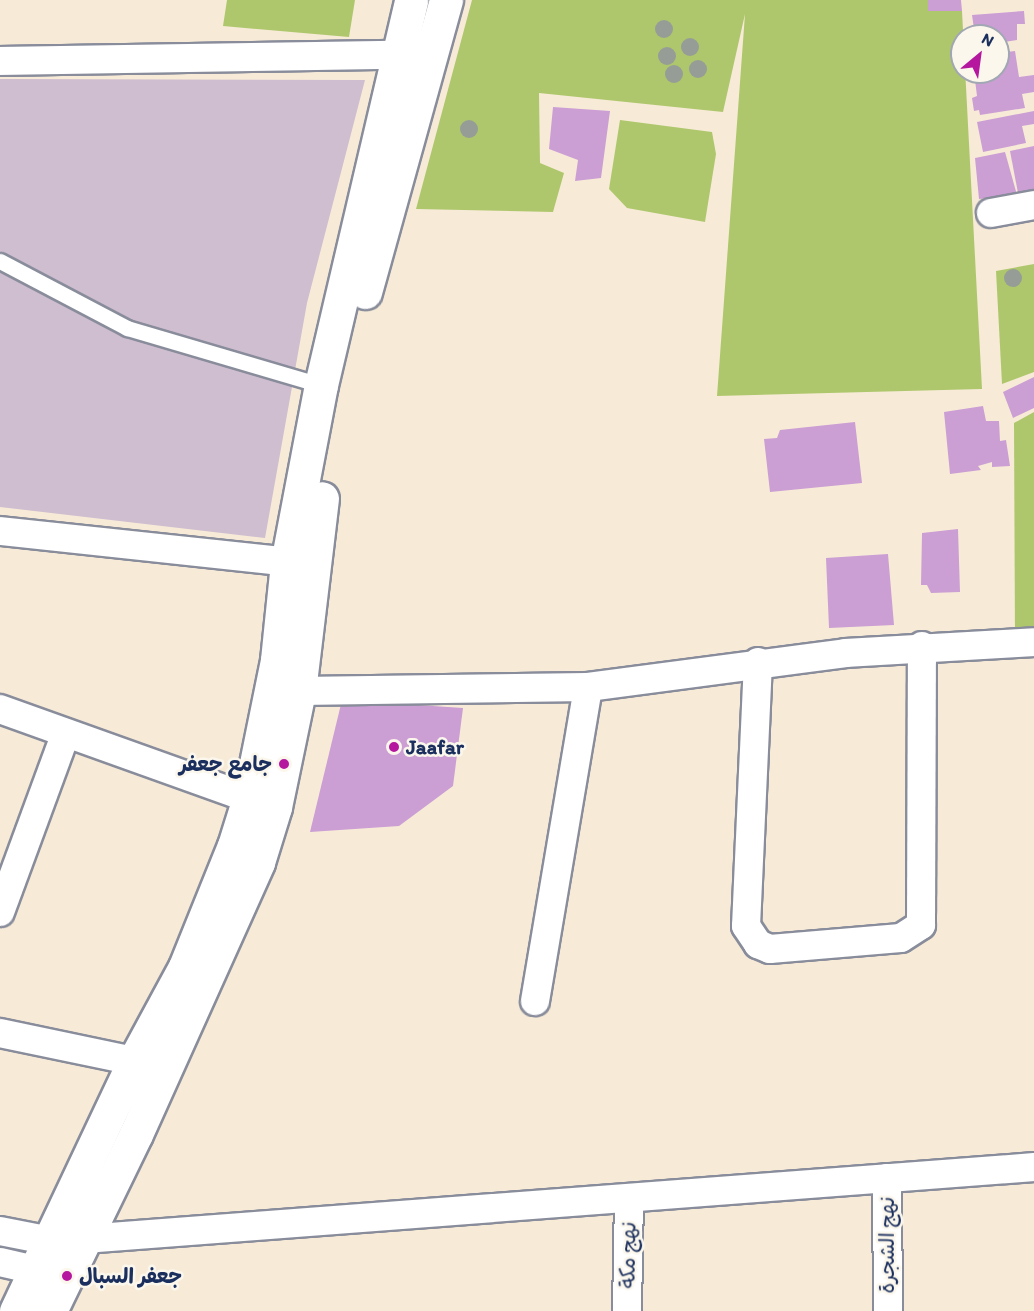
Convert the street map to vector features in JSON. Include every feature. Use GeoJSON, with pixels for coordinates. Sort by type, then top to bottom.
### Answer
{"type":"FeatureCollection","features":[{"type":"Feature","properties":{"kind":"street"},"geometry":{"type":"LineString","coordinates":[[16,1311],[84,1239],[255,871],[275,807],[299,691],[300,564],[321,385],[411,0]]}},
{"type":"Feature","properties":{"kind":"street"},"geometry":{"type":"LineString","coordinates":[[50,1311],[51,1241],[134,1061],[185,967],[234,846],[249,798],[277,660],[374,258],[446,0]]}},
{"type":"Feature","properties":{"kind":"street"},"geometry":{"type":"LineString","coordinates":[[0,61],[397,55]]}},
{"type":"Feature","properties":{"kind":"street"},"geometry":{"type":"LineString","coordinates":[[991,213],[1034,205]]}},
{"type":"Feature","properties":{"kind":"street"},"geometry":{"type":"LineString","coordinates":[[0,531],[300,564]]}},
{"type":"Feature","properties":{"kind":"street"},"geometry":{"type":"LineString","coordinates":[[299,691],[588,687],[681,677],[758,662],[922,646],[1034,642]]}},
{"type":"Feature","properties":{"kind":"street"},"geometry":{"type":"LineString","coordinates":[[758,662],[746,926],[758,944],[771,949],[901,938],[921,925],[922,646]]}},
{"type":"Feature","properties":{"kind":"street"},"geometry":{"type":"LineString","coordinates":[[535,1001],[588,687]]}},
{"type":"Feature","properties":{"kind":"street"},"geometry":{"type":"LineString","coordinates":[[0,709],[65,735],[249,798]]}},
{"type":"Feature","properties":{"kind":"street"},"geometry":{"type":"LineString","coordinates":[[0,912],[65,735]]}},
{"type":"Feature","properties":{"kind":"street"},"geometry":{"type":"LineString","coordinates":[[0,1033],[134,1061]]}},
{"type":"Feature","properties":{"kind":"street"},"geometry":{"type":"LineString","coordinates":[[0,1231],[51,1241],[84,1239],[1034,1167]]}},
{"type":"Feature","properties":{"kind":"street","name":"نهج الشجرة"},"geometry":{"type":"LineString","coordinates":[[887,1178],[888,1311]]}},
{"type":"Feature","properties":{"kind":"street","name":"نهج مكة"},"geometry":{"type":"LineString","coordinates":[[627,1311],[629,1199]]}},
{"type":"Feature","properties":{"kind":"street"},"geometry":{"type":"LineString","coordinates":[[0,1262],[51,1273]]}},
{"type":"Feature","properties":{"kind":"lane"},"geometry":{"type":"LineString","coordinates":[[0,261],[127,328],[321,385]]}},
{"type":"Feature","properties":{"kind":"shaded area"},"geometry":{"type":"Polygon","coordinates":[[[0,79],[365,80],[307,303],[265,538],[0,507],[0,79]]]}},
{"type":"Feature","properties":{"kind":"green space"},"geometry":{"type":"Polygon","coordinates":[[[227,0],[355,0],[349,37],[223,26],[227,0]]]}},
{"type":"Feature","properties":{"kind":"green space"},"geometry":{"type":"Polygon","coordinates":[[[472,0],[928,0],[962,11],[963,24],[950,24],[950,84],[966,84],[982,389],[717,396],[745,14],[723,112],[539,93],[540,163],[564,173],[553,212],[416,209],[472,0]]]}},
{"type":"Feature","properties":{"kind":"green space"},"geometry":{"type":"Polygon","coordinates":[[[620,120],[712,132],[716,154],[705,222],[627,208],[609,189],[620,120]]]}},
{"type":"Feature","properties":{"kind":"green space"},"geometry":{"type":"Polygon","coordinates":[[[1034,264],[1034,372],[1002,384],[996,271],[1034,264]]]}},
{"type":"Feature","properties":{"kind":"green space"},"geometry":{"type":"Polygon","coordinates":[[[1034,412],[1034,631],[1015,642],[1014,423],[1034,412]]]}},
{"type":"Feature","properties":{"kind":"building"},"geometry":{"type":"Polygon","coordinates":[[[928,0],[961,0],[962,11],[928,11],[928,0]]]}},
{"type":"Feature","properties":{"kind":"building"},"geometry":{"type":"Polygon","coordinates":[[[1024,11],[1025,24],[1017,24],[1017,40],[1010,41],[1010,24],[973,24],[972,15],[1024,11]]]}},
{"type":"Feature","properties":{"kind":"building"},"geometry":{"type":"Polygon","coordinates":[[[1015,51],[1019,77],[1034,75],[1034,92],[1022,94],[1025,108],[980,115],[979,110],[974,111],[972,98],[977,96],[976,84],[1010,84],[1010,52],[1015,51]]]}},
{"type":"Feature","properties":{"kind":"building"},"geometry":{"type":"Polygon","coordinates":[[[553,107],[610,111],[601,178],[575,181],[578,160],[549,149],[553,107]]]}},
{"type":"Feature","properties":{"kind":"building"},"geometry":{"type":"Polygon","coordinates":[[[1034,111],[1034,124],[1022,126],[1026,143],[983,152],[977,122],[1034,111]]]}},
{"type":"Feature","properties":{"kind":"building"},"geometry":{"type":"Polygon","coordinates":[[[1034,146],[1034,190],[1018,193],[1010,151],[1034,146]]]}},
{"type":"Feature","properties":{"kind":"building"},"geometry":{"type":"Polygon","coordinates":[[[1005,152],[1017,195],[979,199],[975,158],[1005,152]]]}},
{"type":"Feature","properties":{"kind":"building"},"geometry":{"type":"Polygon","coordinates":[[[1034,377],[1034,408],[1013,418],[1003,392],[1034,377]]]}},
{"type":"Feature","properties":{"kind":"building"},"geometry":{"type":"Polygon","coordinates":[[[983,406],[986,421],[999,421],[1000,441],[1006,440],[1010,466],[992,467],[992,462],[978,466],[981,470],[950,474],[944,412],[983,406]]]}},
{"type":"Feature","properties":{"kind":"building"},"geometry":{"type":"Polygon","coordinates":[[[855,422],[862,483],[770,492],[764,439],[777,438],[780,430],[855,422]]]}},
{"type":"Feature","properties":{"kind":"building"},"geometry":{"type":"Polygon","coordinates":[[[958,529],[960,592],[931,593],[927,585],[921,585],[922,533],[958,529]]]}},
{"type":"Feature","properties":{"kind":"building"},"geometry":{"type":"Polygon","coordinates":[[[888,554],[894,625],[829,628],[826,558],[888,554]]]}},
{"type":"Feature","properties":{"kind":"building","name":"Jaafar"},"geometry":{"type":"Polygon","coordinates":[[[342,700],[463,708],[453,786],[399,826],[310,832],[342,700]]]}},
{"type":"Feature","properties":{"kind":"place","name":"Jaafar"},"geometry":{"type":"Point","coordinates":[394,747]}},
{"type":"Feature","properties":{"kind":"place","name":"جامع جعفر"},"geometry":{"type":"Point","coordinates":[284,764]}},
{"type":"Feature","properties":{"kind":"place","name":"جعفر السبال"},"geometry":{"type":"Point","coordinates":[67,1276]}}]}
